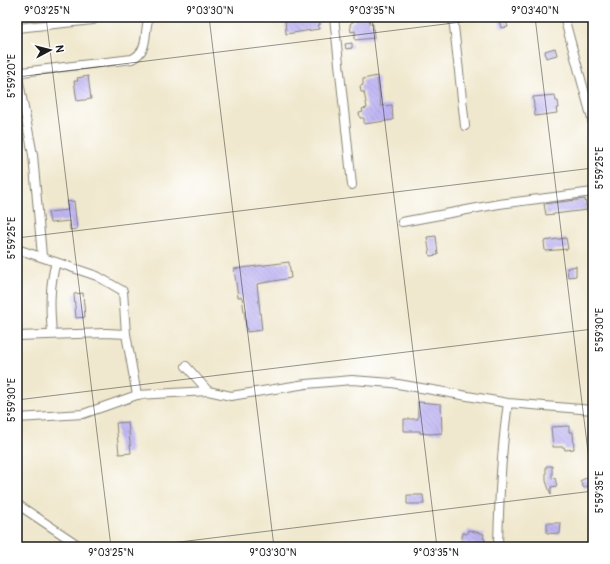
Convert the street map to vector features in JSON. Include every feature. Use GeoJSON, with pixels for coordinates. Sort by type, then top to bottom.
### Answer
{"type":"FeatureCollection","features":[{"type":"Feature","properties":{"kind":"street"},"geometry":{"type":"LineString","coordinates":[[42,256],[33,155],[18,77],[22,72],[132,59],[140,55],[144,48],[148,17]]}},
{"type":"Feature","properties":{"kind":"street"},"geometry":{"type":"LineString","coordinates":[[334,17],[352,186]]}},
{"type":"Feature","properties":{"kind":"street"},"geometry":{"type":"LineString","coordinates":[[453,17],[465,126]]}},
{"type":"Feature","properties":{"kind":"street"},"geometry":{"type":"LineString","coordinates":[[564,17],[593,123]]}},
{"type":"Feature","properties":{"kind":"street"},"geometry":{"type":"LineString","coordinates":[[17,28],[94,20]]}},
{"type":"Feature","properties":{"kind":"street"},"geometry":{"type":"LineString","coordinates":[[402,222],[499,204],[593,192]]}},
{"type":"Feature","properties":{"kind":"street"},"geometry":{"type":"LineString","coordinates":[[17,249],[42,256],[97,276],[123,291],[126,334],[136,394]]}},
{"type":"Feature","properties":{"kind":"street"},"geometry":{"type":"LineString","coordinates":[[52,334],[51,292],[56,262]]}},
{"type":"Feature","properties":{"kind":"street"},"geometry":{"type":"LineString","coordinates":[[17,336],[52,334],[126,334]]}},
{"type":"Feature","properties":{"kind":"street"},"geometry":{"type":"LineString","coordinates":[[186,366],[208,391]]}},
{"type":"Feature","properties":{"kind":"street"},"geometry":{"type":"LineString","coordinates":[[17,418],[83,414],[136,394],[208,391],[231,396],[306,384],[352,380],[392,383],[508,403],[593,410]]}},
{"type":"Feature","properties":{"kind":"street"},"geometry":{"type":"LineString","coordinates":[[498,547],[499,499],[504,432],[508,403]]}},
{"type":"Feature","properties":{"kind":"street"},"geometry":{"type":"LineString","coordinates":[[17,504],[81,547]]}},
{"type":"Feature","properties":{"kind":"building"},"geometry":{"type":"Polygon","coordinates":[[[285,17],[319,17],[319,29],[286,34],[285,17]]]}},
{"type":"Feature","properties":{"kind":"building"},"geometry":{"type":"Polygon","coordinates":[[[369,17],[370,24],[373,24],[374,38],[355,40],[355,31],[351,32],[350,24],[354,21],[354,18],[369,17]]]}},
{"type":"Feature","properties":{"kind":"building"},"geometry":{"type":"Polygon","coordinates":[[[498,17],[505,17],[508,27],[501,28],[498,17]]]}},
{"type":"Feature","properties":{"kind":"building"},"geometry":{"type":"Polygon","coordinates":[[[352,43],[352,48],[346,49],[345,44],[352,43]]]}},
{"type":"Feature","properties":{"kind":"building"},"geometry":{"type":"Polygon","coordinates":[[[555,48],[557,55],[546,58],[545,51],[555,48]]]}},
{"type":"Feature","properties":{"kind":"building"},"geometry":{"type":"Polygon","coordinates":[[[88,76],[91,99],[77,101],[74,81],[78,81],[77,78],[88,76]]]}},
{"type":"Feature","properties":{"kind":"building"},"geometry":{"type":"Polygon","coordinates":[[[377,76],[381,106],[392,105],[393,120],[364,124],[364,118],[360,118],[359,113],[363,112],[362,109],[367,108],[364,92],[361,92],[360,86],[363,85],[363,79],[377,76]]]}},
{"type":"Feature","properties":{"kind":"building"},"geometry":{"type":"Polygon","coordinates":[[[555,95],[559,108],[556,108],[557,113],[535,116],[533,97],[555,95]]]}},
{"type":"Feature","properties":{"kind":"building"},"geometry":{"type":"Polygon","coordinates":[[[585,199],[587,210],[546,215],[544,204],[585,199]]]}},
{"type":"Feature","properties":{"kind":"building"},"geometry":{"type":"Polygon","coordinates":[[[74,201],[77,229],[70,230],[69,221],[50,223],[48,212],[68,210],[67,202],[74,201]]]}},
{"type":"Feature","properties":{"kind":"building"},"geometry":{"type":"Polygon","coordinates":[[[436,236],[438,255],[430,256],[427,237],[436,236]]]}},
{"type":"Feature","properties":{"kind":"building"},"geometry":{"type":"Polygon","coordinates":[[[566,238],[568,249],[545,251],[544,241],[566,238]]]}},
{"type":"Feature","properties":{"kind":"building"},"geometry":{"type":"Polygon","coordinates":[[[289,262],[291,278],[257,284],[262,330],[247,332],[242,297],[238,297],[234,269],[289,262]]]}},
{"type":"Feature","properties":{"kind":"building"},"geometry":{"type":"Polygon","coordinates":[[[576,266],[576,276],[568,277],[567,268],[576,266]]]}},
{"type":"Feature","properties":{"kind":"building"},"geometry":{"type":"Polygon","coordinates":[[[83,293],[85,317],[76,318],[74,294],[83,293]]]}},
{"type":"Feature","properties":{"kind":"building"},"geometry":{"type":"Polygon","coordinates":[[[418,402],[441,404],[442,433],[430,434],[420,433],[420,431],[404,431],[404,419],[418,419],[418,402]]]}},
{"type":"Feature","properties":{"kind":"building"},"geometry":{"type":"Polygon","coordinates":[[[128,422],[131,453],[119,454],[116,423],[128,422]]]}},
{"type":"Feature","properties":{"kind":"building"},"geometry":{"type":"Polygon","coordinates":[[[569,426],[569,432],[573,432],[574,449],[565,450],[564,447],[553,447],[551,427],[569,426]]]}},
{"type":"Feature","properties":{"kind":"building"},"geometry":{"type":"Polygon","coordinates":[[[546,466],[552,466],[552,479],[555,478],[557,486],[551,487],[551,495],[546,481],[546,466]]]}},
{"type":"Feature","properties":{"kind":"building"},"geometry":{"type":"Polygon","coordinates":[[[588,477],[592,484],[584,488],[580,481],[588,477]]]}},
{"type":"Feature","properties":{"kind":"building"},"geometry":{"type":"Polygon","coordinates":[[[407,495],[423,495],[424,504],[407,504],[407,495]]]}},
{"type":"Feature","properties":{"kind":"building"},"geometry":{"type":"Polygon","coordinates":[[[547,523],[561,523],[560,534],[547,533],[547,523]]]}},
{"type":"Feature","properties":{"kind":"building"},"geometry":{"type":"Polygon","coordinates":[[[468,530],[484,534],[483,538],[485,539],[483,547],[461,542],[463,533],[467,534],[468,530]]]}}]}
